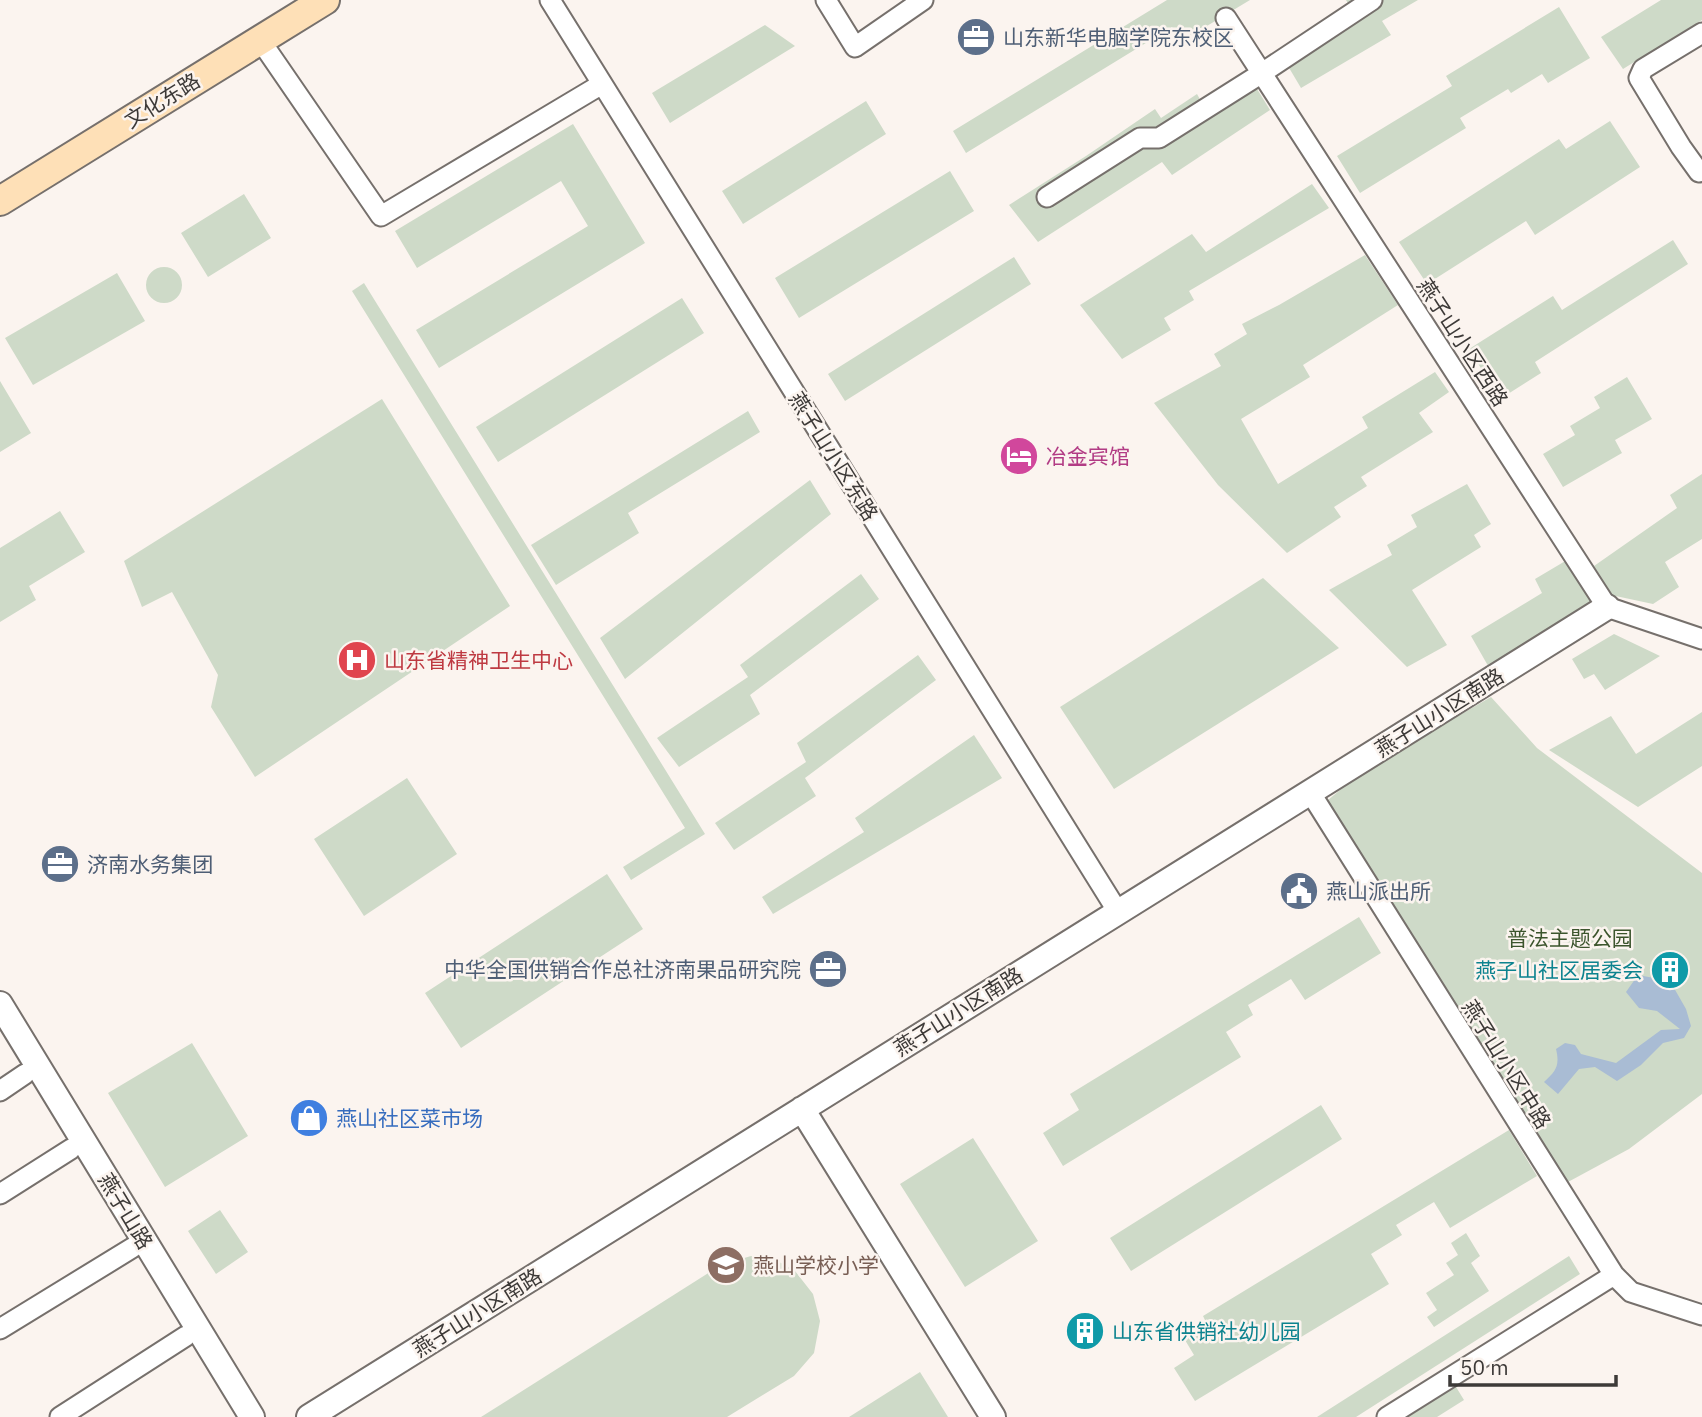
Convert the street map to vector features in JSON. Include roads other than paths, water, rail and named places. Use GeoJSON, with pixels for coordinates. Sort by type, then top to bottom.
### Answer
{"type":"FeatureCollection","features":[{"type":"Feature","properties":{"kind":"main road","name":"文化东路"},"geometry":{"type":"LineString","coordinates":[[3,192],[325,0]]}},
{"type":"Feature","properties":{"kind":"street","name":"燕子山小区东路"},"geometry":{"type":"LineString","coordinates":[[550,0],[1118,912]]}},
{"type":"Feature","properties":{"kind":"street"},"geometry":{"type":"LineString","coordinates":[[826,0],[855,47],[923,0]]}},
{"type":"Feature","properties":{"kind":"street"},"geometry":{"type":"LineString","coordinates":[[1047,197],[1140,138],[1158,138],[1372,0]]}},
{"type":"Feature","properties":{"kind":"street","name":"燕子山小区西路"},"geometry":{"type":"LineString","coordinates":[[1227,18],[1607,607]]}},
{"type":"Feature","properties":{"kind":"street"},"geometry":{"type":"LineString","coordinates":[[1702,33],[1643,69],[1639,79],[1699,172],[1702,170]]}},
{"type":"Feature","properties":{"kind":"street"},"geometry":{"type":"LineString","coordinates":[[260,40],[380,216],[603,84]]}},
{"type":"Feature","properties":{"kind":"street"},"geometry":{"type":"LineString","coordinates":[[1607,607],[1702,639]]}},
{"type":"Feature","properties":{"kind":"street","name":"燕子山小区南路"},"geometry":{"type":"LineString","coordinates":[[309,1417],[1607,607]]}},
{"type":"Feature","properties":{"kind":"street","name":"燕子山小区中路"},"geometry":{"type":"LineString","coordinates":[[1310,792],[1614,1275],[1631,1292],[1702,1315]]}},
{"type":"Feature","properties":{"kind":"street","name":"燕子山路"},"geometry":{"type":"LineString","coordinates":[[0,1004],[251,1417]]}},
{"type":"Feature","properties":{"kind":"street","name":"燕子山路"},"geometry":{"type":"LineString","coordinates":[[0,1032],[235,1417]]}},
{"type":"Feature","properties":{"kind":"street"},"geometry":{"type":"LineString","coordinates":[[0,1091],[26,1074]]}},
{"type":"Feature","properties":{"kind":"street"},"geometry":{"type":"LineString","coordinates":[[802,1109],[993,1417]]}},
{"type":"Feature","properties":{"kind":"street"},"geometry":{"type":"LineString","coordinates":[[0,1194],[71,1149]]}},
{"type":"Feature","properties":{"kind":"street"},"geometry":{"type":"LineString","coordinates":[[0,1329],[132,1248]]}},
{"type":"Feature","properties":{"kind":"street"},"geometry":{"type":"LineString","coordinates":[[1387,1417],[1614,1275]]}},
{"type":"Feature","properties":{"kind":"street"},"geometry":{"type":"LineString","coordinates":[[60,1417],[186,1336]]}},
{"type":"Feature","properties":{"kind":"water"},"geometry":{"type":"Polygon","coordinates":[[[1638,975],[1670,981],[1686,1009],[1691,1026],[1684,1038],[1663,1043],[1641,1065],[1617,1081],[1595,1067],[1579,1069],[1558,1094],[1544,1082],[1556,1068],[1556,1049],[1565,1043],[1575,1045],[1581,1054],[1616,1063],[1661,1030],[1680,1029],[1657,1011],[1639,1008],[1626,992],[1638,975]]]}},
{"type":"Feature","properties":{"kind":"place","name":"山东新华电脑学院东校区"},"geometry":{"type":"Point","coordinates":[976,37]}},
{"type":"Feature","properties":{"kind":"place","name":"冶金宾馆"},"geometry":{"type":"Point","coordinates":[1019,456]}},
{"type":"Feature","properties":{"kind":"place","name":"山东省精神卫生中心"},"geometry":{"type":"Point","coordinates":[357,660]}},
{"type":"Feature","properties":{"kind":"place","name":"济南水务集团"},"geometry":{"type":"Point","coordinates":[60,864]}},
{"type":"Feature","properties":{"kind":"place","name":"燕山派出所"},"geometry":{"type":"Point","coordinates":[1299,891]}},
{"type":"Feature","properties":{"kind":"place","name":"中华全国供销合作总社济南果品研究院"},"geometry":{"type":"Point","coordinates":[828,969]}},
{"type":"Feature","properties":{"kind":"place","name":"燕子山社区居委会"},"geometry":{"type":"Point","coordinates":[1670,970]}},
{"type":"Feature","properties":{"kind":"place","name":"燕山社区菜市场"},"geometry":{"type":"Point","coordinates":[309,1118]}},
{"type":"Feature","properties":{"kind":"place","name":"燕山学校小学"},"geometry":{"type":"Point","coordinates":[726,1265]}},
{"type":"Feature","properties":{"kind":"place","name":"山东省供销社幼儿园"},"geometry":{"type":"Point","coordinates":[1085,1331]}},
{"type":"Feature","properties":{"kind":"park label","name":"普法主题公园"},"geometry":{"type":"Point","coordinates":[1570,938]}}]}
